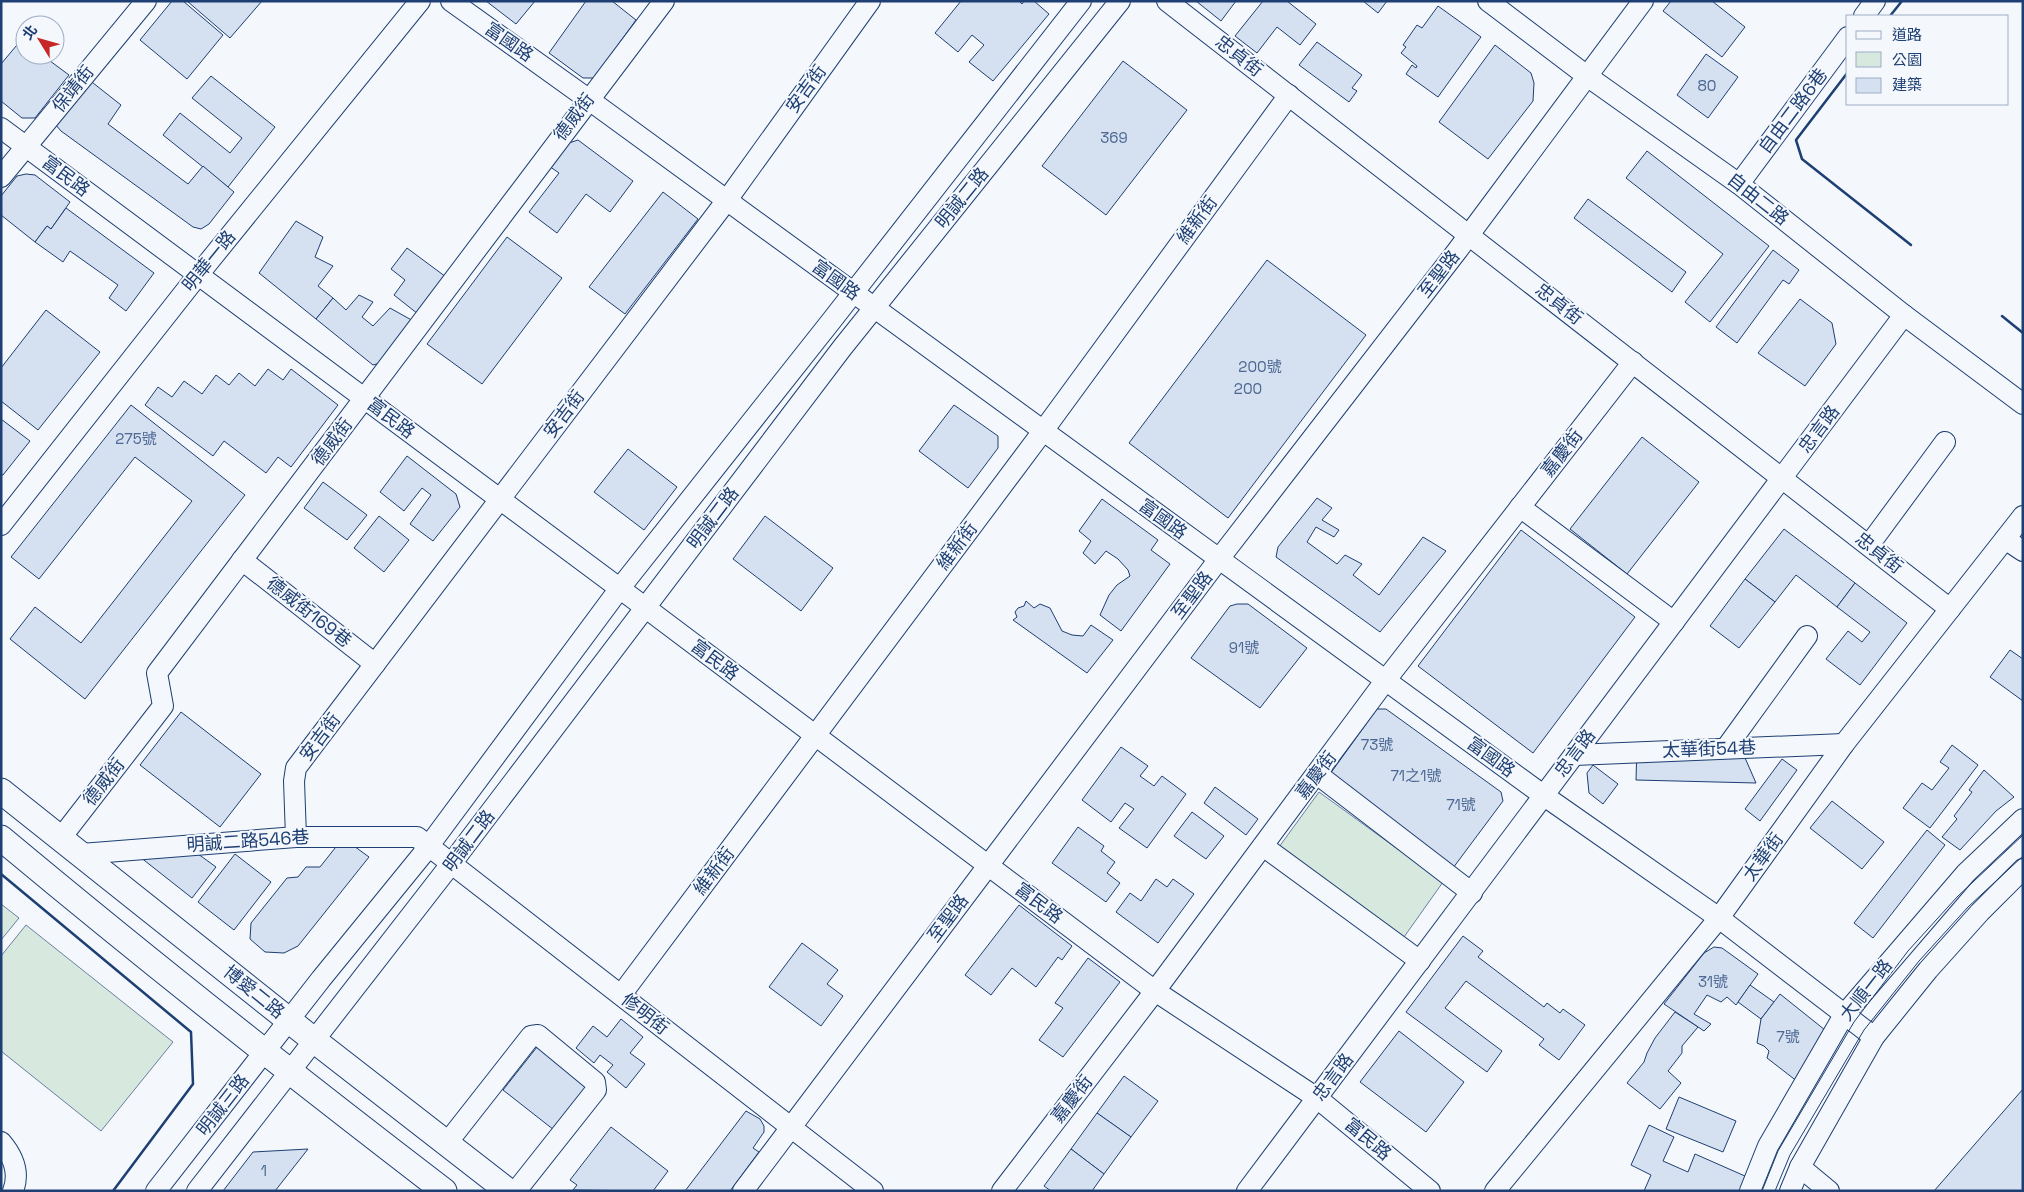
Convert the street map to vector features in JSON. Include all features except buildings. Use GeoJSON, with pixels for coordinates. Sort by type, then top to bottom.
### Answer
{"type":"FeatureCollection","features":[{"type":"Feature","properties":{"kind":"main road","name":"博愛二路"},"geometry":{"type":"LineString","coordinates":[[1,791],[315,1041],[508,1191]]}},
{"type":"Feature","properties":{"kind":"main road"},"geometry":{"type":"LineString","coordinates":[[1,838],[115,933],[264,1052],[444,1191]]}},
{"type":"Feature","properties":{"kind":"street","name":"保靖街"},"geometry":{"type":"LineString","coordinates":[[1,177],[146,1]]}},
{"type":"Feature","properties":{"kind":"street","name":"明華一路"},"geometry":{"type":"LineString","coordinates":[[3,519],[198,274],[420,1]]}},
{"type":"Feature","properties":{"kind":"street","name":"富國路"},"geometry":{"type":"LineString","coordinates":[[452,1],[854,292],[1385,681],[1543,795],[1719,918],[1874,1037]]}},
{"type":"Feature","properties":{"kind":"street","name":"德威街"},"geometry":{"type":"LineString","coordinates":[[60,839],[163,706],[157,673],[588,99],[664,1]]}},
{"type":"Feature","properties":{"kind":"street","name":"安吉街"},"geometry":{"type":"LineString","coordinates":[[296,836],[294,781],[296,768],[727,200],[870,1]]}},
{"type":"Feature","properties":{"kind":"street","name":"明誠二路"},"geometry":{"type":"LineString","coordinates":[[289,1020],[422,842],[1081,1]]}},
{"type":"Feature","properties":{"kind":"street","name":"明誠二路"},"geometry":{"type":"LineString","coordinates":[[315,1041],[452,864],[842,348],[1120,1]]}},
{"type":"Feature","properties":{"kind":"street","name":"忠貞街"},"geometry":{"type":"LineString","coordinates":[[1166,1],[1950,608]]}},
{"type":"Feature","properties":{"kind":"street","name":"自由二路"},"geometry":{"type":"LineString","coordinates":[[1488,1],[1587,76],[1739,184],[1904,315],[2023,404]]}},
{"type":"Feature","properties":{"kind":"street","name":"至聖路"},"geometry":{"type":"LineString","coordinates":[[743,1191],[1219,559],[1469,235],[1643,1]]}},
{"type":"Feature","properties":{"kind":"street"},"geometry":{"type":"LineString","coordinates":[[1865,15],[1875,1]]}},
{"type":"Feature","properties":{"kind":"street","name":"自由二路6巷"},"geometry":{"type":"LineString","coordinates":[[1739,184],[1846,41]]}},
{"type":"Feature","properties":{"kind":"street","name":"維新街"},"geometry":{"type":"LineString","coordinates":[[621,995],[1043,431],[1289,95]]}},
{"type":"Feature","properties":{"kind":"street","name":"富民路"},"geometry":{"type":"LineString","coordinates":[[1,128],[620,588],[1155,991],[1318,1098],[1430,1191]]}},
{"type":"Feature","properties":{"kind":"street","name":"忠言路"},"geometry":{"type":"LineString","coordinates":[[1247,1191],[1904,315]]}},
{"type":"Feature","properties":{"kind":"street","name":"嘉慶街"},"geometry":{"type":"LineString","coordinates":[[1002,1191],[1318,774],[1385,681],[1633,362]]}},
{"type":"Feature","properties":{"kind":"street"},"geometry":{"type":"LineString","coordinates":[[1869,545],[1945,442]]}},
{"type":"Feature","properties":{"kind":"street"},"geometry":{"type":"LineString","coordinates":[[1520,507],[1674,622]]}},
{"type":"Feature","properties":{"kind":"street","name":"太華街"},"geometry":{"type":"LineString","coordinates":[[1495,1191],[1719,918],[1844,744],[2023,516]]}},
{"type":"Feature","properties":{"kind":"street"},"geometry":{"type":"LineString","coordinates":[[2005,539],[2023,551]]}},
{"type":"Feature","properties":{"kind":"street","name":"德威街169巷"},"geometry":{"type":"LineString","coordinates":[[242,560],[375,664]]}},
{"type":"Feature","properties":{"kind":"street"},"geometry":{"type":"LineString","coordinates":[[1726,748],[1807,636]]}},
{"type":"Feature","properties":{"kind":"street","name":"太華街54巷"},"geometry":{"type":"LineString","coordinates":[[1574,754],[1844,744]]}},
{"type":"Feature","properties":{"kind":"street"},"geometry":{"type":"LineString","coordinates":[[1318,774],[1472,893]]}},
{"type":"Feature","properties":{"kind":"street","name":"大順一路"},"geometry":{"type":"LineString","coordinates":[[1750,1191],[1768,1146],[1844,1015],[1966,873],[2023,819]]}},
{"type":"Feature","properties":{"kind":"street","name":"明誠二路546巷"},"geometry":{"type":"LineString","coordinates":[[81,854],[296,836],[422,842]]}},
{"type":"Feature","properties":{"kind":"street","name":"修明街"},"geometry":{"type":"LineString","coordinates":[[422,842],[873,1191]]}},
{"type":"Feature","properties":{"kind":"street"},"geometry":{"type":"LineString","coordinates":[[1263,846],[1420,961]]}},
{"type":"Feature","properties":{"kind":"street","name":"大順一路"},"geometry":{"type":"LineString","coordinates":[[1790,1191],[1800,1166],[1874,1037],[1928,970],[1980,912],[2023,869]]}},
{"type":"Feature","properties":{"kind":"street","name":"明誠三路"},"geometry":{"type":"LineString","coordinates":[[156,1191],[289,1020]]}},
{"type":"Feature","properties":{"kind":"street"},"geometry":{"type":"LineString","coordinates":[[447,1143],[531,1036],[538,1034],[595,1082],[596,1090],[516,1191]]}},
{"type":"Feature","properties":{"kind":"street","name":"明誠三路"},"geometry":{"type":"LineString","coordinates":[[197,1191],[315,1041]]}},
{"type":"Feature","properties":{"kind":"street"},"geometry":{"type":"LineString","coordinates":[[1,1142],[11,1154],[17,1181],[13,1191]]}},
{"type":"Feature","properties":{"kind":"street"},"geometry":{"type":"LineString","coordinates":[[1800,1166],[1829,1191]]}},
{"type":"Feature","properties":{"kind":"green space"},"geometry":{"type":"Polygon","coordinates":[[[1319,792],[1443,882],[1404,937],[1279,847],[1319,792]]]}},
{"type":"Feature","properties":{"kind":"green space"},"geometry":{"type":"Polygon","coordinates":[[[1,904],[19,918],[1,940],[1,904]]]}},
{"type":"Feature","properties":{"kind":"green space"},"geometry":{"type":"Polygon","coordinates":[[[26,925],[173,1042],[101,1131],[1,1051],[1,956],[26,925]]]}},
{"type":"Feature","properties":{"kind":"tram line"},"geometry":{"type":"LineString","coordinates":[[1762,1191],[1778,1151],[1854,1022],[1908,951],[1957,897],[2023,835]]}},
{"type":"Feature","properties":{"kind":"tram line"},"geometry":{"type":"LineString","coordinates":[[1775,1191],[1790,1155],[1864,1030],[1919,961],[1968,907],[2023,856]]}},
{"type":"Feature","properties":{"kind":"wall"},"geometry":{"type":"LineString","coordinates":[[1891,15],[1902,1]]}},
{"type":"Feature","properties":{"kind":"wall"},"geometry":{"type":"LineString","coordinates":[[1846,75],[1796,140],[1802,159],[1911,245]]}},
{"type":"Feature","properties":{"kind":"wall"},"geometry":{"type":"LineString","coordinates":[[2002,316],[2023,333]]}},
{"type":"Feature","properties":{"kind":"wall"},"geometry":{"type":"LineString","coordinates":[[1,874],[191,1032],[193,1084],[113,1191]]}}]}
